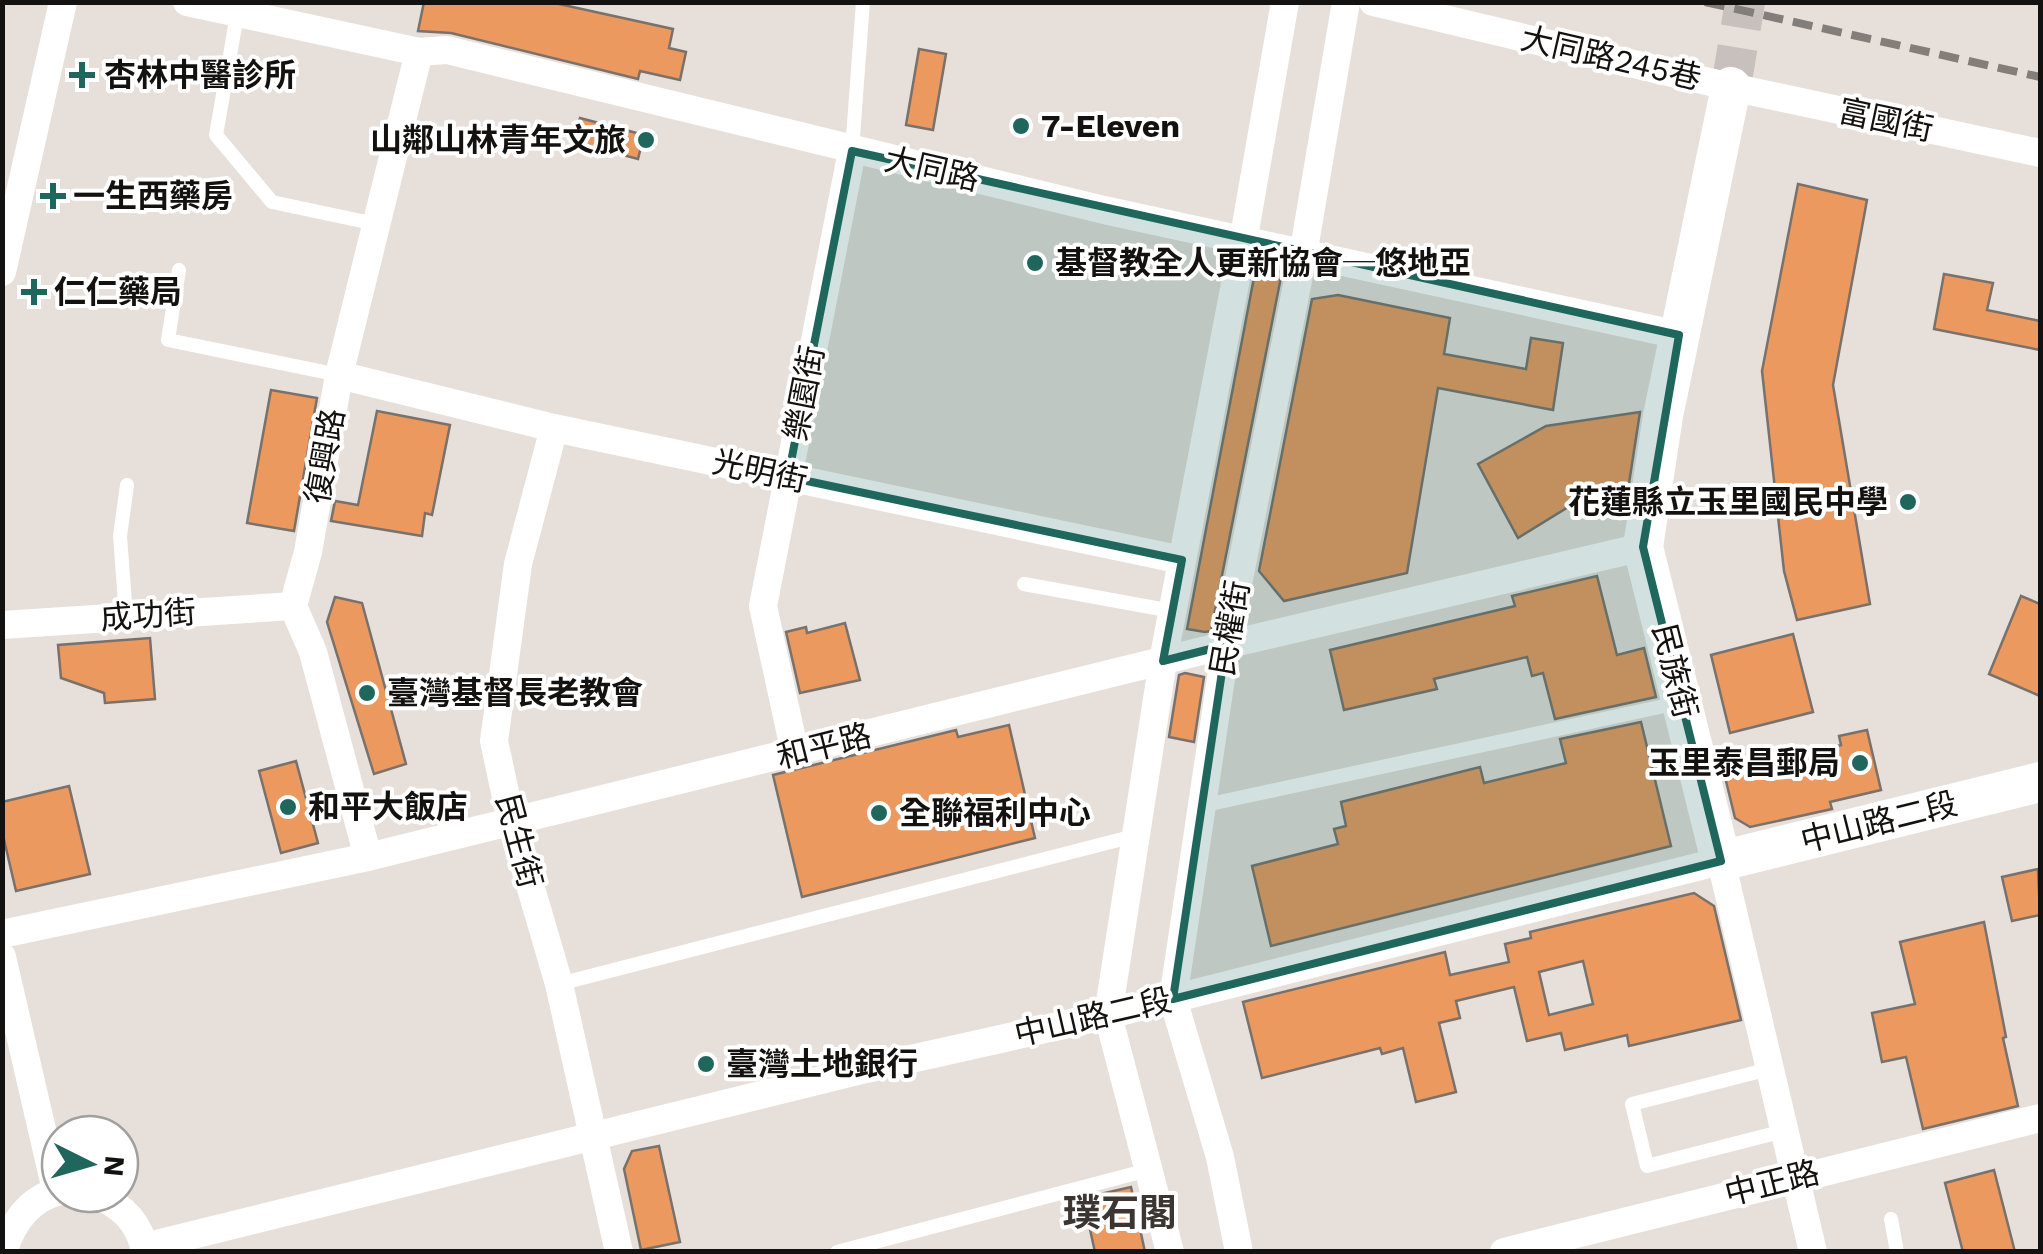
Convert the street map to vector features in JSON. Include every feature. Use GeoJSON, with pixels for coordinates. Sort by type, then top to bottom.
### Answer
{"type":"FeatureCollection","features":[{"type":"Feature","properties":{"kind":"street"},"geometry":{"type":"LineString","coordinates":[[2,272],[63,2]]}},
{"type":"Feature","properties":{"kind":"street","name":"大同路"},"geometry":{"type":"LineString","coordinates":[[187,2],[419,52],[447,50],[1303,256],[1679,335]]}},
{"type":"Feature","properties":{"kind":"street","name":"民權街"},"geometry":{"type":"LineString","coordinates":[[1170,1252],[1108,1015],[1163,661],[1244,242],[1285,2]]}},
{"type":"Feature","properties":{"kind":"street","name":"民權街"},"geometry":{"type":"LineString","coordinates":[[1240,1252],[1220,1157],[1173,999],[1226,645],[1303,256],[1346,2]]}},
{"type":"Feature","properties":{"kind":"street","name":"大同路245巷"},"geometry":{"type":"LineString","coordinates":[[1373,2],[1731,86]]}},
{"type":"Feature","properties":{"kind":"street","name":"復興路"},"geometry":{"type":"LineString","coordinates":[[294,606],[308,552],[339,376],[419,52]]}},
{"type":"Feature","properties":{"kind":"street","name":"富國街"},"geometry":{"type":"LineString","coordinates":[[1731,86],[2040,153]]}},
{"type":"Feature","properties":{"kind":"street","name":"民族街"},"geometry":{"type":"LineString","coordinates":[[1731,86],[1679,335],[1643,547],[1722,861],[1813,1252]]}},
{"type":"Feature","properties":{"kind":"street","name":"樂園街"},"geometry":{"type":"LineString","coordinates":[[795,753],[763,606],[852,150]]}},
{"type":"Feature","properties":{"kind":"street","name":"光明街"},"geometry":{"type":"LineString","coordinates":[[339,376],[554,428],[1182,560]]}},
{"type":"Feature","properties":{"kind":"street","name":"民生街"},"geometry":{"type":"LineString","coordinates":[[554,428],[518,564],[494,741],[511,820],[560,984],[619,1252]]}},
{"type":"Feature","properties":{"kind":"street","name":"和平路"},"geometry":{"type":"LineString","coordinates":[[2,934],[287,870],[368,857],[1226,645],[1643,547]]}},
{"type":"Feature","properties":{"kind":"street"},"geometry":{"type":"LineString","coordinates":[[294,606],[313,652],[368,857]]}},
{"type":"Feature","properties":{"kind":"street","name":"成功街"},"geometry":{"type":"LineString","coordinates":[[2,625],[294,606]]}},
{"type":"Feature","properties":{"kind":"street","name":"中山路二段"},"geometry":{"type":"LineString","coordinates":[[144,1249],[594,1136],[1173,999],[2040,782]]}},
{"type":"Feature","properties":{"kind":"street"},"geometry":{"type":"LineString","coordinates":[[2,958],[40,1115]]}},
{"type":"Feature","properties":{"kind":"street","name":"中正路"},"geometry":{"type":"LineString","coordinates":[[1504,1252],[2040,1118]]}},
{"type":"Feature","properties":{"kind":"street"},"geometry":{"type":"LineString","coordinates":[[3,1252],[9,1231],[24,1211],[40,1201]]}},
{"type":"Feature","properties":{"kind":"street"},"geometry":{"type":"LineString","coordinates":[[126,1214],[144,1249]]}},
{"type":"Feature","properties":{"kind":"lane"},"geometry":{"type":"LineString","coordinates":[[852,150],[862,2]]}},
{"type":"Feature","properties":{"kind":"lane"},"geometry":{"type":"LineString","coordinates":[[237,15],[216,136],[272,202],[376,224]]}},
{"type":"Feature","properties":{"kind":"lane"},"geometry":{"type":"LineString","coordinates":[[179,270],[168,340],[339,376]]}},
{"type":"Feature","properties":{"kind":"lane"},"geometry":{"type":"LineString","coordinates":[[126,616],[120,536],[127,484]]}},
{"type":"Feature","properties":{"kind":"lane"},"geometry":{"type":"LineString","coordinates":[[1024,584],[1172,611]]}},
{"type":"Feature","properties":{"kind":"lane"},"geometry":{"type":"LineString","coordinates":[[1201,806],[1683,702]]}},
{"type":"Feature","properties":{"kind":"lane"},"geometry":{"type":"LineString","coordinates":[[560,984],[1138,835]]}},
{"type":"Feature","properties":{"kind":"lane"},"geometry":{"type":"LineString","coordinates":[[1769,1070],[1632,1104],[1648,1166],[1784,1131]]}},
{"type":"Feature","properties":{"kind":"lane"},"geometry":{"type":"LineString","coordinates":[[837,1252],[1148,1170]]}},
{"type":"Feature","properties":{"kind":"lane"},"geometry":{"type":"LineString","coordinates":[[1891,1220],[1897,1252]]}},
{"type":"Feature","properties":{"kind":"highlighted area"},"geometry":{"type":"Polygon","coordinates":[[[852,151],[1679,335],[1643,547],[1721,861],[1173,999],[1226,645],[1163,661],[1182,560],[788,477],[852,151]]]}},
{"type":"Feature","properties":{"kind":"building"},"geometry":{"type":"Polygon","coordinates":[[[424,2],[550,2],[673,29],[669,48],[686,52],[680,80],[640,71],[638,79],[451,33],[418,31],[424,2]]]}},
{"type":"Feature","properties":{"kind":"building"},"geometry":{"type":"Polygon","coordinates":[[[919,49],[946,54],[933,130],[906,125],[919,49]]]}},
{"type":"Feature","properties":{"kind":"building"},"geometry":{"type":"Polygon","coordinates":[[[580,118],[644,135],[638,159],[573,142],[580,118]]]}},
{"type":"Feature","properties":{"kind":"building"},"geometry":{"type":"Polygon","coordinates":[[[1798,184],[1867,200],[1833,385],[1870,604],[1797,620],[1784,571],[1762,371],[1798,184]]]}},
{"type":"Feature","properties":{"kind":"building"},"geometry":{"type":"Polygon","coordinates":[[[1256,267],[1282,272],[1211,631],[1205,632],[1187,629],[1256,267]]]}},
{"type":"Feature","properties":{"kind":"building"},"geometry":{"type":"Polygon","coordinates":[[[1944,274],[1993,283],[1987,310],[2040,321],[2040,350],[1934,329],[1944,274]]]}},
{"type":"Feature","properties":{"kind":"building"},"geometry":{"type":"Polygon","coordinates":[[[1338,295],[1450,318],[1444,354],[1526,369],[1531,338],[1563,343],[1553,410],[1438,388],[1407,573],[1284,601],[1259,571],[1312,299],[1338,295]]]}},
{"type":"Feature","properties":{"kind":"building"},"geometry":{"type":"Polygon","coordinates":[[[271,390],[317,398],[294,531],[247,523],[271,390]]]}},
{"type":"Feature","properties":{"kind":"building"},"geometry":{"type":"Polygon","coordinates":[[[377,411],[450,425],[432,515],[425,513],[422,536],[331,521],[335,501],[358,505],[377,411]]]}},
{"type":"Feature","properties":{"kind":"building"},"geometry":{"type":"Polygon","coordinates":[[[1640,412],[1628,490],[1605,505],[1578,501],[1518,538],[1478,464],[1546,426],[1640,412]]]}},
{"type":"Feature","properties":{"kind":"building"},"geometry":{"type":"Polygon","coordinates":[[[1597,576],[1617,655],[1644,648],[1656,697],[1555,719],[1543,673],[1532,676],[1527,657],[1434,679],[1437,689],[1344,710],[1330,650],[1515,606],[1512,596],[1597,576]]]}},
{"type":"Feature","properties":{"kind":"building"},"geometry":{"type":"Polygon","coordinates":[[[2021,596],[2040,604],[2040,696],[1989,674],[2021,596]]]}},
{"type":"Feature","properties":{"kind":"building","name":"臺灣基督長老教會"},"geometry":{"type":"Polygon","coordinates":[[[335,597],[362,603],[406,764],[374,774],[327,622],[335,597]]]}},
{"type":"Feature","properties":{"kind":"building"},"geometry":{"type":"Polygon","coordinates":[[[845,623],[860,680],[800,693],[786,632],[806,627],[807,633],[845,623]]]}},
{"type":"Feature","properties":{"kind":"building"},"geometry":{"type":"Polygon","coordinates":[[[1793,634],[1813,712],[1730,733],[1711,655],[1793,634]]]}},
{"type":"Feature","properties":{"kind":"building"},"geometry":{"type":"Polygon","coordinates":[[[150,638],[155,699],[105,703],[104,693],[61,678],[58,645],[150,638]]]}},
{"type":"Feature","properties":{"kind":"building"},"geometry":{"type":"Polygon","coordinates":[[[1179,675],[1204,677],[1194,742],[1169,737],[1179,675]]]}},
{"type":"Feature","properties":{"kind":"building"},"geometry":{"type":"Polygon","coordinates":[[[1641,722],[1671,846],[1271,946],[1252,866],[1338,844],[1334,829],[1346,826],[1341,802],[1480,767],[1484,783],[1566,763],[1560,739],[1641,722]]]}},
{"type":"Feature","properties":{"kind":"building","name":"全聯福利中心"},"geometry":{"type":"Polygon","coordinates":[[[1009,725],[1035,838],[802,897],[773,775],[956,730],[958,737],[1009,725]]]}},
{"type":"Feature","properties":{"kind":"building"},"geometry":{"type":"Polygon","coordinates":[[[1867,730],[1881,790],[1830,802],[1832,809],[1750,827],[1735,818],[1725,777],[1841,745],[1839,736],[1867,730]]]}},
{"type":"Feature","properties":{"kind":"building","name":"和平大飯店"},"geometry":{"type":"Polygon","coordinates":[[[296,761],[318,843],[281,853],[259,771],[296,761]]]}},
{"type":"Feature","properties":{"kind":"building"},"geometry":{"type":"Polygon","coordinates":[[[69,786],[90,874],[16,891],[2,831],[2,802],[69,786]]]}},
{"type":"Feature","properties":{"kind":"building"},"geometry":{"type":"Polygon","coordinates":[[[2038,869],[2040,915],[2012,921],[2002,877],[2038,869]]]}},
{"type":"Feature","properties":{"kind":"building"},"geometry":{"type":"Polygon","coordinates":[[[1694,893],[1714,906],[1741,1020],[1629,1046],[1627,1035],[1565,1050],[1561,1033],[1527,1041],[1514,987],[1456,1001],[1460,1018],[1439,1023],[1456,1092],[1416,1102],[1403,1048],[1382,1054],[1380,1048],[1262,1078],[1243,1002],[1445,952],[1450,975],[1509,962],[1505,944],[1531,938],[1530,932],[1694,893]],[[1583,961],[1539,972],[1549,1015],[1593,1004],[1583,961]]]}},
{"type":"Feature","properties":{"kind":"building"},"geometry":{"type":"Polygon","coordinates":[[[1984,922],[2018,1106],[1923,1129],[1906,1057],[1882,1062],[1872,1013],[1915,1004],[1900,942],[1984,922]]]}},
{"type":"Feature","properties":{"kind":"building"},"geometry":{"type":"Polygon","coordinates":[[[659,1146],[680,1242],[641,1250],[624,1169],[632,1151],[659,1146]]]}},
{"type":"Feature","properties":{"kind":"building"},"geometry":{"type":"Polygon","coordinates":[[[1994,1170],[2015,1252],[1963,1252],[1945,1183],[1994,1170]]]}},
{"type":"Feature","properties":{"kind":"building"},"geometry":{"type":"Polygon","coordinates":[[[1131,1187],[1145,1252],[1095,1252],[1083,1198],[1131,1187]]]}},
{"type":"Feature","properties":{"kind":"tunnel"},"geometry":{"type":"LineString","coordinates":[[1731,87],[1745,2]]}},
{"type":"Feature","properties":{"kind":"railway"},"geometry":{"type":"LineString","coordinates":[[1705,2],[2040,77]]}},
{"type":"Feature","properties":{"kind":"place","name":"杏林中醫診所"},"geometry":{"type":"Point","coordinates":[82,75]}},
{"type":"Feature","properties":{"kind":"place","name":"7-Eleven"},"geometry":{"type":"Point","coordinates":[1021,126]}},
{"type":"Feature","properties":{"kind":"place","name":"山鄰山林青年文旅"},"geometry":{"type":"Point","coordinates":[646,140]}},
{"type":"Feature","properties":{"kind":"place","name":"一生西藥房"},"geometry":{"type":"Point","coordinates":[53,196]}},
{"type":"Feature","properties":{"kind":"place","name":"基督教全人更新協會─悠地亞"},"geometry":{"type":"Point","coordinates":[1035,263]}},
{"type":"Feature","properties":{"kind":"place","name":"仁仁藥局"},"geometry":{"type":"Point","coordinates":[34,292]}},
{"type":"Feature","properties":{"kind":"place","name":"花蓮縣立玉里國民中學"},"geometry":{"type":"Point","coordinates":[1908,502]}},
{"type":"Feature","properties":{"kind":"place","name":"臺灣基督長老教會"},"geometry":{"type":"Point","coordinates":[367,693]}},
{"type":"Feature","properties":{"kind":"place","name":"玉里泰昌郵局"},"geometry":{"type":"Point","coordinates":[1860,763]}},
{"type":"Feature","properties":{"kind":"place","name":"和平大飯店"},"geometry":{"type":"Point","coordinates":[288,807]}},
{"type":"Feature","properties":{"kind":"place","name":"全聯福利中心"},"geometry":{"type":"Point","coordinates":[879,813]}},
{"type":"Feature","properties":{"kind":"place","name":"臺灣土地銀行"},"geometry":{"type":"Point","coordinates":[706,1064]}},
{"type":"Feature","properties":{"kind":"district","name":"璞石閣"},"geometry":{"type":"Point","coordinates":[1120,1213]}}]}
